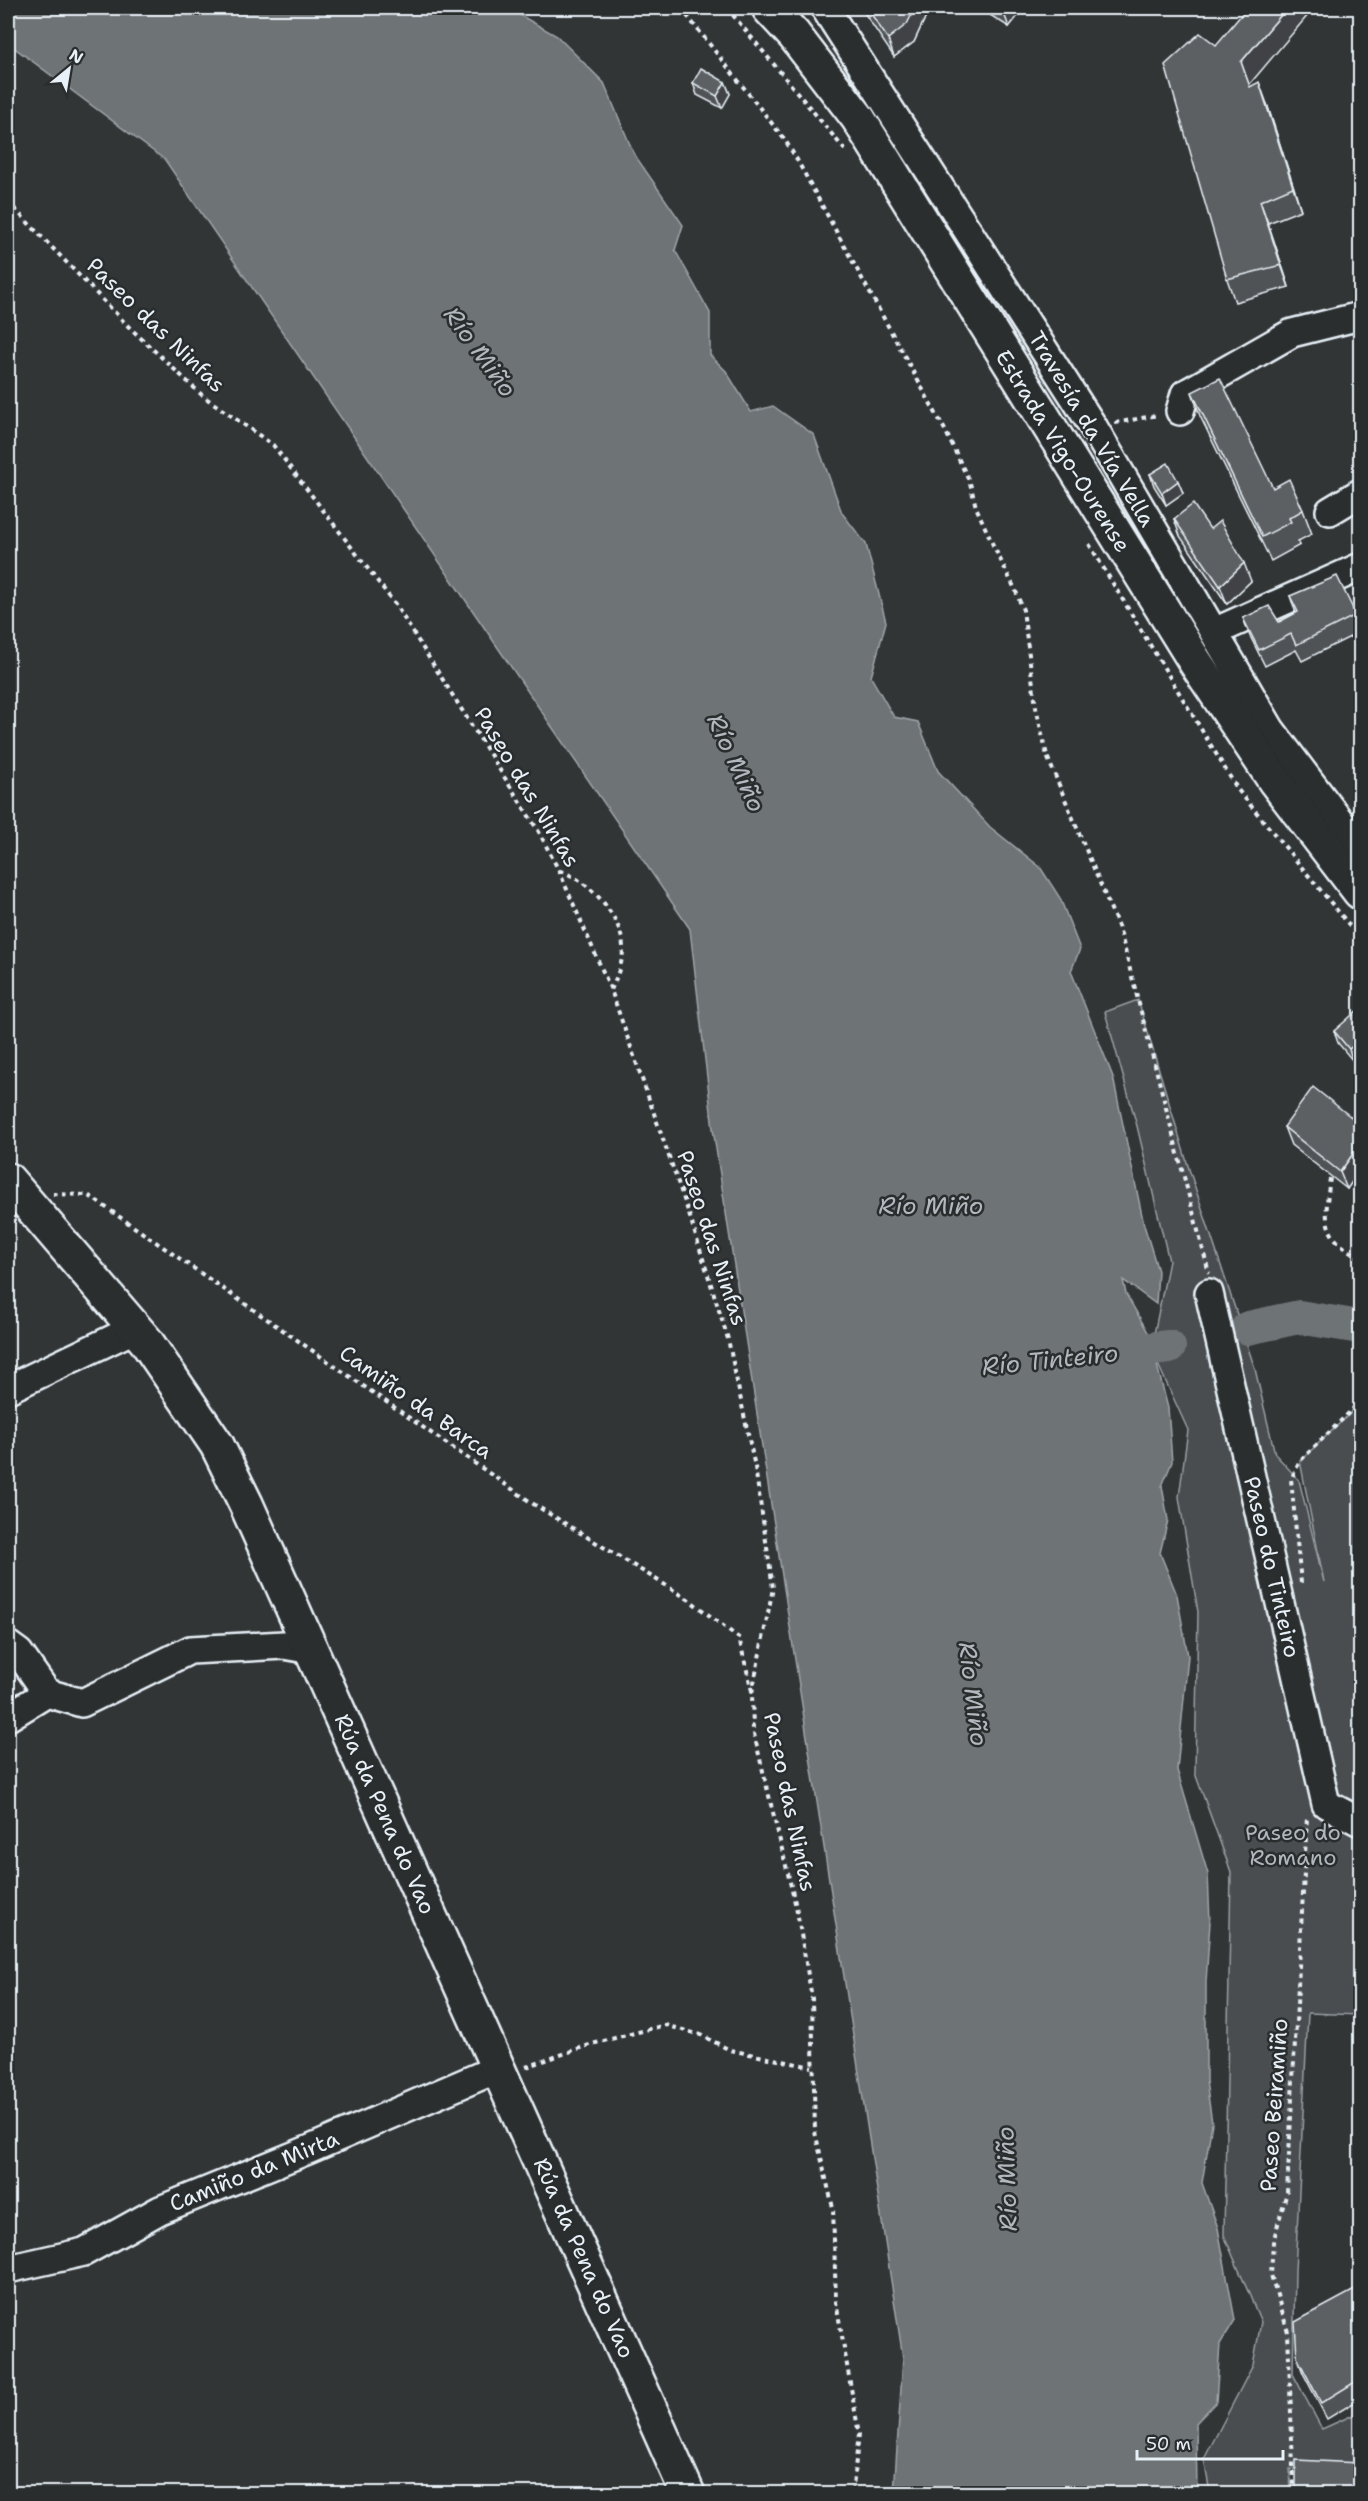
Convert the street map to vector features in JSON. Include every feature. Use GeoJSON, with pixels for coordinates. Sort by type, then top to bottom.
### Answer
{"type":"FeatureCollection","features":[{"type":"Feature","properties":{"kind":"main road","name":"Estrada Vigo-Ourense"},"geometry":{"type":"LineString","coordinates":[[769,8],[794,35],[858,118],[1196,663],[1275,780],[1360,892]]}},
{"type":"Feature","properties":{"kind":"main road","name":"Rúa da Pena do Vao"},"geometry":{"type":"LineString","coordinates":[[14,1187],[136,1328],[217,1445],[312,1650],[688,2493]]}},
{"type":"Feature","properties":{"kind":"street","name":"Travesía da Vía Vella"},"geometry":{"type":"LineString","coordinates":[[825,8],[1094,428],[1271,730],[1360,848]]}},
{"type":"Feature","properties":{"kind":"street"},"geometry":{"type":"LineString","coordinates":[[1180,411],[1185,394],[1292,333],[1360,316]]}},
{"type":"Feature","properties":{"kind":"street"},"geometry":{"type":"LineString","coordinates":[[1330,511],[1360,493]]}},
{"type":"Feature","properties":{"kind":"street"},"geometry":{"type":"LineString","coordinates":[[1214,632],[1360,567]]}},
{"type":"Feature","properties":{"kind":"street","name":"Paseo do Tinteiro"},"geometry":{"type":"LineString","coordinates":[[1209,1293],[1326,1804]]}},
{"type":"Feature","properties":{"kind":"street"},"geometry":{"type":"LineString","coordinates":[[8,1389],[136,1328]]}},
{"type":"Feature","properties":{"kind":"street"},"geometry":{"type":"LineString","coordinates":[[8,1645],[19,1653],[46,1693],[82,1703],[190,1650],[284,1645],[312,1650]]}},
{"type":"Feature","properties":{"kind":"street"},"geometry":{"type":"LineString","coordinates":[[8,1717],[46,1693]]}},
{"type":"Feature","properties":{"kind":"street"},"geometry":{"type":"LineString","coordinates":[[1326,1804],[1360,1822]]}},
{"type":"Feature","properties":{"kind":"street","name":"Camiño da Mirta"},"geometry":{"type":"LineString","coordinates":[[8,2269],[84,2252],[160,2210],[501,2071]]}},
{"type":"Feature","properties":{"kind":"path"},"geometry":{"type":"LineString","coordinates":[[681,8],[785,140],[945,430],[970,483],[976,507],[1023,610],[1036,707],[1047,756],[1120,931],[1209,1266],[1209,1293]]}},
{"type":"Feature","properties":{"kind":"path","name":"Paseo das Ninfas"},"geometry":{"type":"LineString","coordinates":[[8,202],[129,327],[203,396],[273,445],[394,604],[539,832],[559,871],[611,990],[688,1214],[728,1339],[755,1467],[773,1588],[752,1693],[753,1730],[796,1911],[812,1998],[815,2132],[833,2208],[836,2302],[859,2434],[852,2493]]}},
{"type":"Feature","properties":{"kind":"path"},"geometry":{"type":"LineString","coordinates":[[1094,428],[1180,411]]}},
{"type":"Feature","properties":{"kind":"path"},"geometry":{"type":"LineString","coordinates":[[559,871],[571,874],[600,898],[617,926],[623,949],[611,990]]}},
{"type":"Feature","properties":{"kind":"path"},"geometry":{"type":"LineString","coordinates":[[1330,1178],[1325,1220],[1328,1228],[1339,1244],[1360,1257]]}},
{"type":"Feature","properties":{"kind":"path","name":"Camiño da Barca"},"geometry":{"type":"LineString","coordinates":[[14,1187],[88,1195],[536,1505],[688,1599],[739,1638],[752,1693]]}},
{"type":"Feature","properties":{"kind":"path"},"geometry":{"type":"LineString","coordinates":[[1301,1584],[1291,1479],[1300,1461],[1360,1402]]}},
{"type":"Feature","properties":{"kind":"path","name":"Paseo Beiramiño"},"geometry":{"type":"LineString","coordinates":[[1294,2493],[1288,2332],[1271,2275],[1273,2242],[1287,2192],[1308,1805],[1326,1804]]}},
{"type":"Feature","properties":{"kind":"path"},"geometry":{"type":"LineString","coordinates":[[501,2071],[665,2025],[701,2035],[730,2050],[812,2067]]}},
{"type":"Feature","properties":{"kind":"green space","name":"Paseo do Romano"},"geometry":{"type":"Polygon","coordinates":[[[1138,1000],[1189,1169],[1255,1369],[1275,1454],[1299,1480],[1324,1582],[1300,1461],[1360,1404],[1360,1804],[1339,1794],[1360,1811],[1360,2015],[1308,2013],[1295,2271],[1293,2374],[1322,2429],[1360,2412],[1360,2472],[1290,2469],[1291,2493],[1210,2493],[1204,2459],[1253,2365],[1261,2322],[1224,2235],[1231,1872],[1195,1773],[1198,1612],[1179,1497],[1188,1430],[1151,1349],[1169,1261],[1137,1126],[1105,1012],[1138,1000]]]}},
{"type":"Feature","properties":{"kind":"water","name":"Río Miño"},"geometry":{"type":"Polygon","coordinates":[[[8,8],[495,8],[511,10],[557,36],[604,83],[634,154],[683,225],[675,250],[710,313],[710,355],[726,371],[751,412],[773,406],[814,435],[842,513],[866,544],[886,622],[871,677],[894,717],[918,722],[938,771],[990,827],[1040,867],[1060,898],[1080,949],[1071,971],[1113,1077],[1144,1225],[1158,1271],[1156,1304],[1123,1280],[1126,1294],[1149,1334],[1168,1408],[1172,1462],[1162,1486],[1168,1520],[1160,1553],[1177,1595],[1188,1656],[1177,1770],[1208,1874],[1210,1922],[1206,1982],[1206,2081],[1212,2123],[1202,2183],[1218,2228],[1235,2320],[1220,2344],[1216,2402],[1196,2423],[1197,2493],[894,2493],[903,2358],[713,1129],[690,929],[165,160],[8,43],[8,8]]]}},
{"type":"Feature","properties":{"kind":"building"},"geometry":{"type":"Polygon","coordinates":[[[867,8],[915,8],[907,24],[888,39],[867,8]]]}},
{"type":"Feature","properties":{"kind":"building"},"geometry":{"type":"Polygon","coordinates":[[[1247,8],[1287,8],[1241,62],[1250,87],[1259,82],[1293,187],[1260,201],[1281,265],[1227,279],[1165,65],[1200,33],[1216,45],[1247,8]]]}},
{"type":"Feature","properties":{"kind":"building"},"geometry":{"type":"Polygon","coordinates":[[[701,68],[725,82],[717,96],[693,83],[701,68]]]}},
{"type":"Feature","properties":{"kind":"building"},"geometry":{"type":"Polygon","coordinates":[[[1220,378],[1273,488],[1289,479],[1303,510],[1289,518],[1291,522],[1262,537],[1192,392],[1220,378]]]}},
{"type":"Feature","properties":{"kind":"building"},"geometry":{"type":"Polygon","coordinates":[[[1168,463],[1178,481],[1162,493],[1150,474],[1168,463]]]}},
{"type":"Feature","properties":{"kind":"building"},"geometry":{"type":"Polygon","coordinates":[[[1193,504],[1210,529],[1220,521],[1244,563],[1220,586],[1174,519],[1193,504]]]}},
{"type":"Feature","properties":{"kind":"building"},"geometry":{"type":"Polygon","coordinates":[[[1337,576],[1356,615],[1296,645],[1291,634],[1259,650],[1243,618],[1269,606],[1279,622],[1298,612],[1290,596],[1337,576]]]}},
{"type":"Feature","properties":{"kind":"building"},"geometry":{"type":"Polygon","coordinates":[[[1359,1009],[1360,1040],[1349,1049],[1334,1031],[1359,1009]]]}},
{"type":"Feature","properties":{"kind":"building"},"geometry":{"type":"Polygon","coordinates":[[[1313,1087],[1360,1124],[1360,1144],[1340,1172],[1284,1127],[1313,1087]]]}},
{"type":"Feature","properties":{"kind":"building"},"geometry":{"type":"Polygon","coordinates":[[[1360,2287],[1360,2379],[1321,2403],[1297,2357],[1295,2322],[1360,2287]]]}},
{"type":"Feature","properties":{"kind":"building"},"geometry":{"type":"Polygon","coordinates":[[[1296,2460],[1360,2463],[1360,2493],[1296,2493],[1296,2460]]]}},
{"type":"Feature","properties":{"kind":"waterway","name":"Río Tinteiro"},"geometry":{"type":"LineString","coordinates":[[1248,1328],[1299,1317],[1360,1327]]}},
{"type":"Feature","properties":{"kind":"waterway","name":"Río Tinteiro"},"geometry":{"type":"LineString","coordinates":[[1106,1354],[1169,1347]]}}]}
